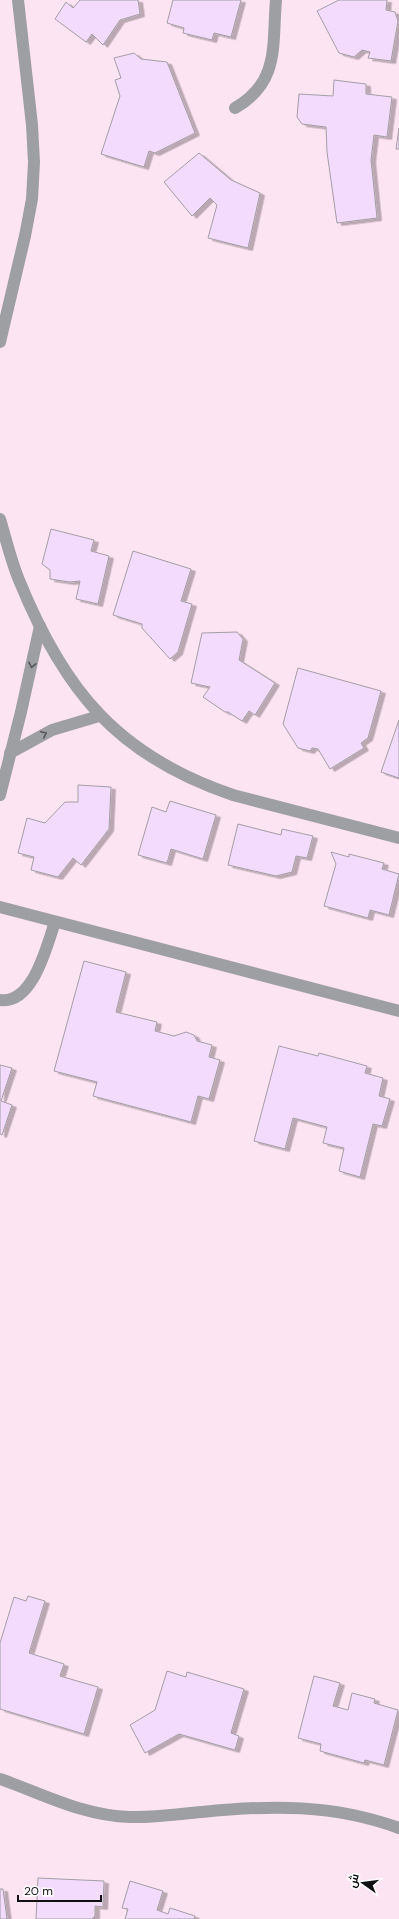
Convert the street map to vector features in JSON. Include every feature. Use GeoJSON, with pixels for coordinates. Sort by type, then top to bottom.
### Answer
{"type":"FeatureCollection","features":[{"type":"Feature","properties":{"kind":"street"},"geometry":{"type":"LineString","coordinates":[[0,342],[32,200],[34,162],[32,125],[18,0]]}},
{"type":"Feature","properties":{"kind":"street"},"geometry":{"type":"LineString","coordinates":[[235,108],[258,91],[266,79],[270,65],[276,0]]}},
{"type":"Feature","properties":{"kind":"street"},"geometry":{"type":"LineString","coordinates":[[0,519],[18,579],[40,626],[75,686],[99,716],[139,750],[184,776],[233,795],[399,838]]}},
{"type":"Feature","properties":{"kind":"street"},"geometry":{"type":"LineString","coordinates":[[0,795],[23,704],[40,626]]}},
{"type":"Feature","properties":{"kind":"street"},"geometry":{"type":"LineString","coordinates":[[10,753],[52,730],[99,716]]}},
{"type":"Feature","properties":{"kind":"street"},"geometry":{"type":"LineString","coordinates":[[0,907],[399,1011]]}},
{"type":"Feature","properties":{"kind":"street"},"geometry":{"type":"LineString","coordinates":[[0,1000],[15,998],[26,990],[34,979],[55,922]]}},
{"type":"Feature","properties":{"kind":"street"},"geometry":{"type":"LineString","coordinates":[[0,1779],[79,1809],[109,1815],[157,1817],[288,1806],[354,1814],[399,1828]]}},
{"type":"Feature","properties":{"kind":"shaded area"},"geometry":{"type":"Polygon","coordinates":[[[0,0],[399,0],[399,1919],[0,1919],[0,0]]]}},
{"type":"Feature","properties":{"kind":"building"},"geometry":{"type":"Polygon","coordinates":[[[80,0],[138,0],[140,14],[120,20],[103,45],[92,34],[86,42],[55,19],[66,2],[73,8],[80,0]]]}},
{"type":"Feature","properties":{"kind":"building"},"geometry":{"type":"Polygon","coordinates":[[[173,0],[241,0],[231,37],[214,33],[212,40],[183,33],[184,28],[167,23],[173,0]]]}},
{"type":"Feature","properties":{"kind":"building"},"geometry":{"type":"Polygon","coordinates":[[[339,0],[387,0],[386,10],[395,12],[398,21],[391,61],[368,58],[370,52],[362,50],[354,57],[339,53],[317,11],[339,0]]]}},
{"type":"Feature","properties":{"kind":"building"},"geometry":{"type":"Polygon","coordinates":[[[134,53],[141,59],[167,62],[195,133],[155,153],[149,151],[144,167],[101,154],[120,96],[115,80],[121,78],[114,58],[134,53]]]}},
{"type":"Feature","properties":{"kind":"building"},"geometry":{"type":"Polygon","coordinates":[[[334,80],[366,84],[366,94],[392,97],[387,137],[374,135],[371,160],[377,218],[337,223],[327,152],[326,127],[302,124],[297,117],[299,94],[333,96],[334,80]]]}},
{"type":"Feature","properties":{"kind":"building"},"geometry":{"type":"Polygon","coordinates":[[[399,128],[399,149],[396,149],[399,128]]]}},
{"type":"Feature","properties":{"kind":"building"},"geometry":{"type":"Polygon","coordinates":[[[199,153],[231,180],[260,193],[248,248],[208,238],[217,205],[210,198],[192,216],[164,182],[199,153]]]}},
{"type":"Feature","properties":{"kind":"building"},"geometry":{"type":"Polygon","coordinates":[[[51,529],[94,540],[91,551],[109,556],[98,604],[76,599],[80,581],[70,582],[50,579],[50,570],[42,564],[51,529]]]}},
{"type":"Feature","properties":{"kind":"building"},"geometry":{"type":"Polygon","coordinates":[[[133,551],[191,569],[181,601],[192,604],[178,652],[170,659],[142,628],[142,624],[113,615],[133,551]]]}},
{"type":"Feature","properties":{"kind":"building"},"geometry":{"type":"Polygon","coordinates":[[[237,632],[243,639],[239,660],[275,683],[255,715],[249,711],[242,721],[228,712],[225,712],[203,697],[210,687],[191,683],[202,633],[237,632]]]}},
{"type":"Feature","properties":{"kind":"building"},"geometry":{"type":"Polygon","coordinates":[[[298,668],[381,691],[368,738],[361,743],[364,748],[330,769],[318,749],[312,748],[310,751],[298,748],[283,724],[298,668]]]}},
{"type":"Feature","properties":{"kind":"building"},"geometry":{"type":"Polygon","coordinates":[[[399,720],[399,778],[381,772],[399,720]]]}},
{"type":"Feature","properties":{"kind":"building"},"geometry":{"type":"Polygon","coordinates":[[[78,785],[111,787],[109,829],[81,865],[73,858],[58,877],[31,870],[34,857],[18,853],[27,818],[45,823],[65,802],[78,802],[78,785]]]}},
{"type":"Feature","properties":{"kind":"building"},"geometry":{"type":"Polygon","coordinates":[[[170,801],[216,815],[203,859],[171,849],[167,863],[138,855],[152,807],[166,812],[170,801]]]}},
{"type":"Feature","properties":{"kind":"building"},"geometry":{"type":"Polygon","coordinates":[[[238,824],[281,835],[282,829],[313,836],[307,858],[296,856],[292,872],[276,876],[228,865],[238,824]]]}},
{"type":"Feature","properties":{"kind":"building"},"geometry":{"type":"Polygon","coordinates":[[[331,852],[349,857],[349,854],[384,863],[382,869],[399,874],[389,915],[370,910],[368,918],[324,906],[336,864],[331,852]]]}},
{"type":"Feature","properties":{"kind":"building"},"geometry":{"type":"Polygon","coordinates":[[[84,961],[126,972],[116,1012],[157,1022],[155,1031],[174,1036],[186,1032],[194,1035],[197,1041],[212,1045],[209,1057],[220,1060],[209,1099],[198,1096],[191,1122],[93,1096],[97,1082],[54,1071],[84,961]]]}},
{"type":"Feature","properties":{"kind":"building"},"geometry":{"type":"Polygon","coordinates":[[[279,1046],[318,1056],[319,1053],[367,1066],[365,1073],[383,1078],[379,1096],[390,1099],[382,1126],[373,1124],[360,1177],[339,1171],[344,1148],[323,1143],[327,1127],[293,1118],[285,1149],[254,1141],[279,1046]]]}},
{"type":"Feature","properties":{"kind":"building"},"geometry":{"type":"Polygon","coordinates":[[[0,1065],[12,1068],[1,1101],[12,1105],[2,1135],[0,1134],[0,1065]]]}},
{"type":"Feature","properties":{"kind":"building"},"geometry":{"type":"Polygon","coordinates":[[[28,1596],[45,1601],[29,1653],[64,1664],[60,1676],[98,1687],[84,1734],[0,1709],[0,1643],[14,1597],[26,1601],[28,1596]]]}},
{"type":"Feature","properties":{"kind":"building"},"geometry":{"type":"Polygon","coordinates":[[[167,1671],[186,1677],[187,1672],[244,1689],[231,1733],[239,1736],[235,1750],[179,1734],[145,1753],[130,1725],[155,1710],[167,1671]]]}},
{"type":"Feature","properties":{"kind":"building"},"geometry":{"type":"Polygon","coordinates":[[[314,1676],[340,1683],[333,1706],[348,1710],[352,1693],[375,1699],[374,1703],[398,1710],[384,1765],[365,1760],[364,1763],[320,1751],[321,1744],[298,1738],[314,1676]]]}},
{"type":"Feature","properties":{"kind":"building"},"geometry":{"type":"Polygon","coordinates":[[[38,1878],[104,1881],[103,1907],[95,1906],[95,1916],[92,1919],[36,1919],[38,1878]]]}},
{"type":"Feature","properties":{"kind":"building"},"geometry":{"type":"Polygon","coordinates":[[[130,1881],[163,1891],[157,1910],[168,1914],[170,1908],[195,1916],[194,1919],[125,1919],[128,1909],[122,1908],[130,1881]]]}},
{"type":"Feature","properties":{"kind":"building"},"geometry":{"type":"Polygon","coordinates":[[[0,1889],[3,1889],[7,1919],[0,1919],[0,1889]]]}}]}
